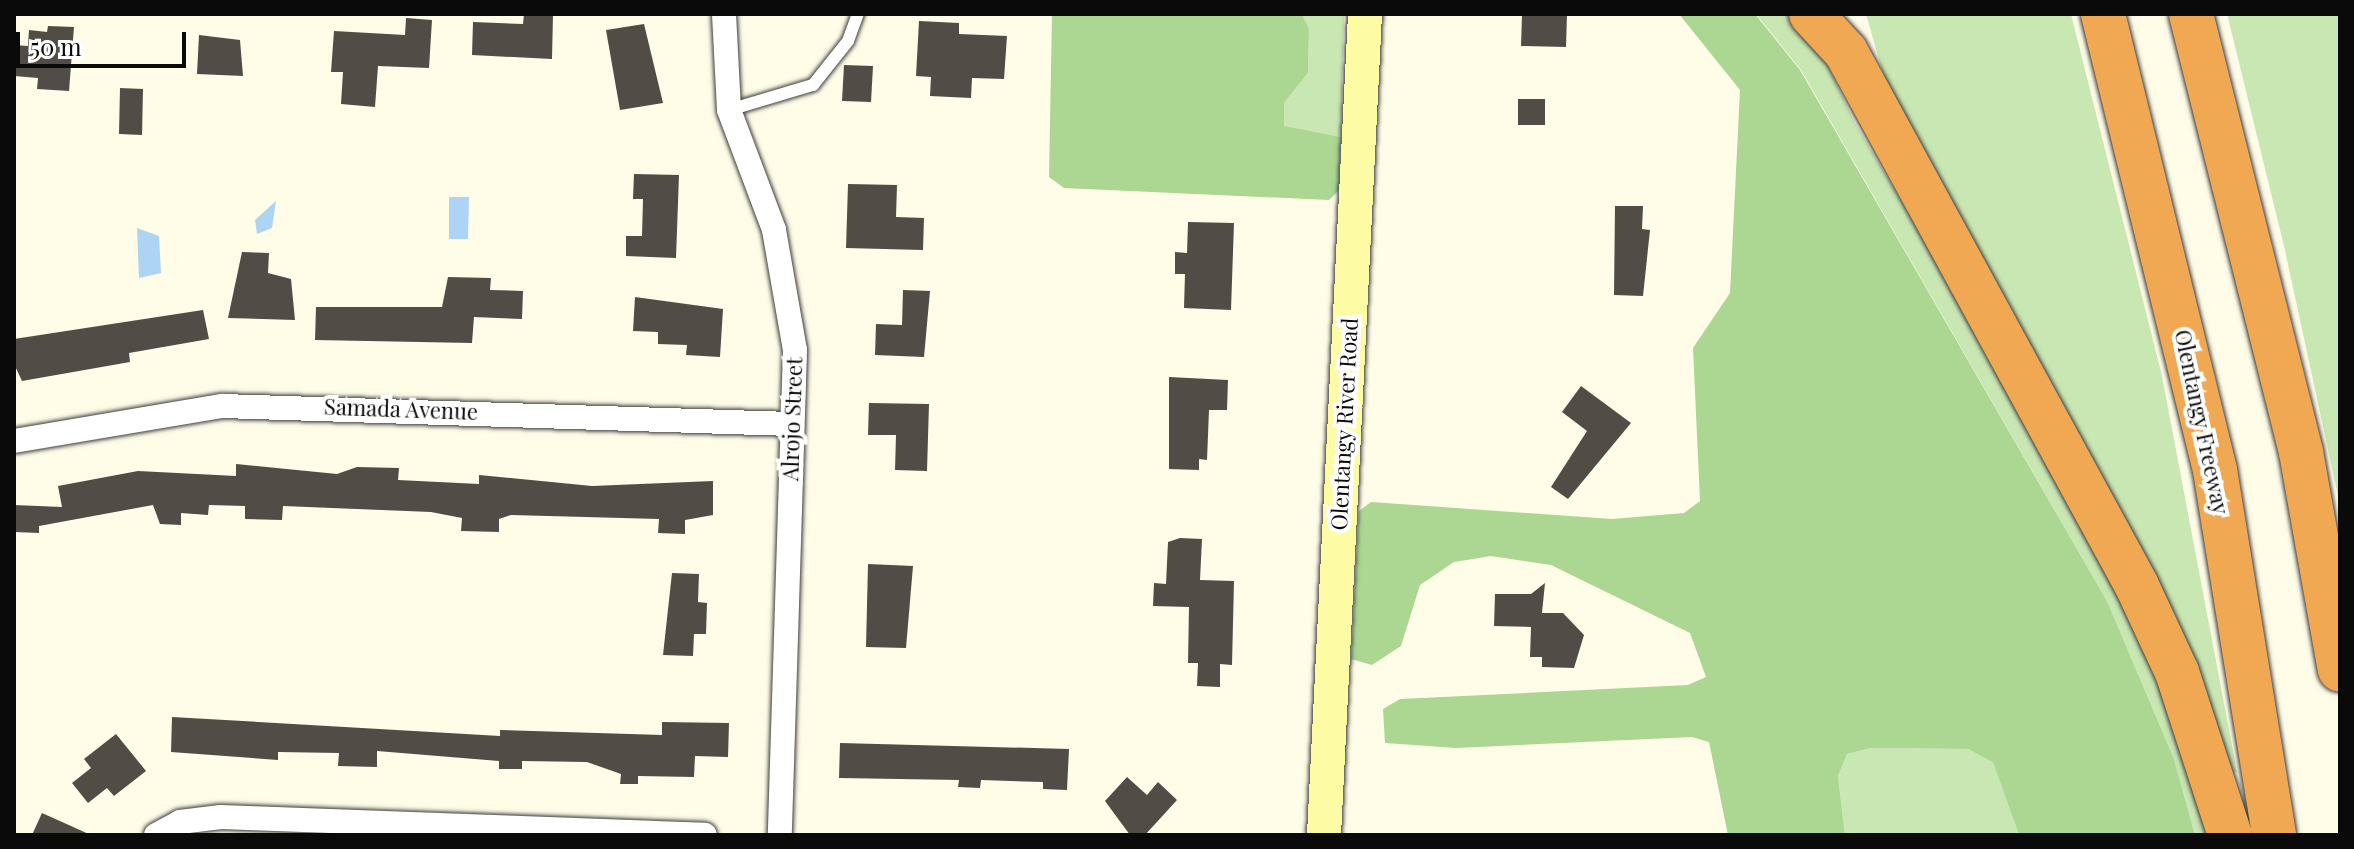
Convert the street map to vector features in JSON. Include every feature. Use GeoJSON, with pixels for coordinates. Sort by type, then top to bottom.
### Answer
{"type":"FeatureCollection","features":[{"type":"Feature","properties":{"kind":"highway"},"geometry":{"type":"LineString","coordinates":[[1811,14],[1844,33],[2137,586],[2177,672],[2230,835]]}},
{"type":"Feature","properties":{"kind":"highway","name":"Olentangy Freeway"},"geometry":{"type":"LineString","coordinates":[[2103,14],[2215,470],[2274,835]]}},
{"type":"Feature","properties":{"kind":"highway"},"geometry":{"type":"LineString","coordinates":[[2191,14],[2301,452],[2340,670]]}},
{"type":"Feature","properties":{"kind":"main road","name":"Olentangy River Road"},"geometry":{"type":"LineString","coordinates":[[1324,835],[1365,14]]}},
{"type":"Feature","properties":{"kind":"street","name":"Alrojo Street"},"geometry":{"type":"LineString","coordinates":[[724,14],[729,110],[774,230],[795,350],[780,835]]}},
{"type":"Feature","properties":{"kind":"street","name":"Samada Avenue"},"geometry":{"type":"LineString","coordinates":[[14,441],[222,406],[792,424]]}},
{"type":"Feature","properties":{"kind":"street"},"geometry":{"type":"LineString","coordinates":[[156,835],[180,822],[221,817],[705,835]]}},
{"type":"Feature","properties":{"kind":"lane"},"geometry":{"type":"LineString","coordinates":[[729,110],[813,85],[848,41],[858,14]]}},
{"type":"Feature","properties":{"kind":"green space"},"geometry":{"type":"Polygon","coordinates":[[[1052,14],[1302,14],[1309,29],[1308,73],[1284,103],[1284,126],[1341,137],[1339,190],[1329,200],[1064,188],[1049,177],[1052,14]]]}},
{"type":"Feature","properties":{"kind":"green space"},"geometry":{"type":"Polygon","coordinates":[[[1302,14],[1344,14],[1341,137],[1284,127],[1284,103],[1308,73],[1309,29],[1302,14]]]}},
{"type":"Feature","properties":{"kind":"green space"},"geometry":{"type":"Polygon","coordinates":[[[1679,14],[1755,14],[1800,70],[2107,601],[2174,759],[2195,835],[2019,835],[1993,762],[1968,749],[1871,748],[1847,754],[1838,776],[1845,835],[1728,835],[1709,742],[1692,737],[1456,748],[1385,743],[1383,709],[1400,699],[1688,685],[1706,677],[1690,633],[1551,565],[1491,556],[1454,562],[1420,585],[1401,646],[1372,665],[1351,659],[1359,511],[1371,502],[1612,519],[1684,513],[1700,501],[1693,348],[1730,293],[1740,90],[1679,14]]]}},
{"type":"Feature","properties":{"kind":"green space"},"geometry":{"type":"Polygon","coordinates":[[[1756,14],[1794,14],[1818,45],[1855,123],[2061,470],[2129,597],[2214,835],[2195,835],[2174,759],[2107,601],[1801,70],[1756,14]]]}},
{"type":"Feature","properties":{"kind":"green space"},"geometry":{"type":"Polygon","coordinates":[[[1866,14],[2071,14],[2162,376],[2237,772],[2226,774],[1883,74],[1866,14]]]}},
{"type":"Feature","properties":{"kind":"green space"},"geometry":{"type":"Polygon","coordinates":[[[2227,14],[2340,14],[2340,505],[2284,246],[2227,14]]]}},
{"type":"Feature","properties":{"kind":"green space"},"geometry":{"type":"Polygon","coordinates":[[[1871,748],[1968,749],[1993,761],[2019,835],[1845,835],[1838,776],[1847,754],[1871,748]]]}},
{"type":"Feature","properties":{"kind":"water"},"geometry":{"type":"Polygon","coordinates":[[[449,197],[469,197],[468,239],[449,239],[449,197]]]}},
{"type":"Feature","properties":{"kind":"water"},"geometry":{"type":"Polygon","coordinates":[[[276,201],[272,228],[257,234],[255,220],[276,201]]]}},
{"type":"Feature","properties":{"kind":"water"},"geometry":{"type":"Polygon","coordinates":[[[137,228],[159,236],[161,273],[139,278],[137,228]]]}},
{"type":"Feature","properties":{"kind":"building"},"geometry":{"type":"Polygon","coordinates":[[[524,14],[553,15],[552,59],[472,55],[473,22],[523,24],[524,14]]]}},
{"type":"Feature","properties":{"kind":"building"},"geometry":{"type":"Polygon","coordinates":[[[1522,14],[1567,14],[1566,47],[1521,46],[1522,14]]]}},
{"type":"Feature","properties":{"kind":"building"},"geometry":{"type":"Polygon","coordinates":[[[406,18],[432,20],[429,68],[378,66],[375,107],[341,104],[343,72],[331,72],[334,31],[405,35],[406,18]]]}},
{"type":"Feature","properties":{"kind":"building"},"geometry":{"type":"Polygon","coordinates":[[[919,21],[959,23],[959,34],[1007,36],[1004,79],[972,78],[971,98],[930,96],[931,77],[916,76],[919,21]]]}},
{"type":"Feature","properties":{"kind":"building"},"geometry":{"type":"Polygon","coordinates":[[[644,24],[663,103],[620,110],[606,30],[644,24]]]}},
{"type":"Feature","properties":{"kind":"building"},"geometry":{"type":"Polygon","coordinates":[[[48,26],[74,27],[69,91],[37,89],[38,78],[14,76],[14,45],[28,46],[29,30],[47,32],[48,26]]]}},
{"type":"Feature","properties":{"kind":"building"},"geometry":{"type":"Polygon","coordinates":[[[199,35],[240,40],[243,76],[197,74],[199,35]]]}},
{"type":"Feature","properties":{"kind":"building"},"geometry":{"type":"Polygon","coordinates":[[[844,65],[873,66],[871,102],[842,101],[844,65]]]}},
{"type":"Feature","properties":{"kind":"building"},"geometry":{"type":"Polygon","coordinates":[[[120,88],[143,89],[142,135],[119,134],[120,88]]]}},
{"type":"Feature","properties":{"kind":"building"},"geometry":{"type":"Polygon","coordinates":[[[1518,99],[1545,99],[1545,125],[1518,125],[1518,99]]]}},
{"type":"Feature","properties":{"kind":"building"},"geometry":{"type":"Polygon","coordinates":[[[634,174],[679,175],[676,258],[626,256],[626,236],[642,236],[643,199],[633,199],[634,174]]]}},
{"type":"Feature","properties":{"kind":"building"},"geometry":{"type":"Polygon","coordinates":[[[848,184],[897,185],[896,217],[924,218],[923,250],[846,248],[848,184]]]}},
{"type":"Feature","properties":{"kind":"building"},"geometry":{"type":"Polygon","coordinates":[[[1615,206],[1643,206],[1642,229],[1650,230],[1643,296],[1614,295],[1615,206]]]}},
{"type":"Feature","properties":{"kind":"building"},"geometry":{"type":"Polygon","coordinates":[[[1188,222],[1234,223],[1231,310],[1184,308],[1185,274],[1175,274],[1175,252],[1187,253],[1188,222]]]}},
{"type":"Feature","properties":{"kind":"building"},"geometry":{"type":"Polygon","coordinates":[[[242,252],[269,253],[268,273],[291,279],[295,320],[228,318],[242,252]]]}},
{"type":"Feature","properties":{"kind":"building"},"geometry":{"type":"Polygon","coordinates":[[[448,277],[491,278],[490,290],[523,291],[522,319],[474,317],[472,343],[315,340],[316,307],[442,307],[448,277]]]}},
{"type":"Feature","properties":{"kind":"building"},"geometry":{"type":"Polygon","coordinates":[[[903,290],[930,291],[924,357],[875,355],[876,324],[902,325],[903,290]]]}},
{"type":"Feature","properties":{"kind":"building"},"geometry":{"type":"Polygon","coordinates":[[[635,297],[723,309],[720,357],[686,355],[687,345],[658,344],[658,332],[633,331],[635,297]]]}},
{"type":"Feature","properties":{"kind":"building"},"geometry":{"type":"Polygon","coordinates":[[[203,310],[209,339],[129,353],[130,362],[22,381],[14,364],[14,339],[203,310]]]}},
{"type":"Feature","properties":{"kind":"building"},"geometry":{"type":"Polygon","coordinates":[[[1169,377],[1228,380],[1227,410],[1209,410],[1207,460],[1199,459],[1199,470],[1169,469],[1169,377]]]}},
{"type":"Feature","properties":{"kind":"building"},"geometry":{"type":"Polygon","coordinates":[[[1581,386],[1631,423],[1568,499],[1551,487],[1587,431],[1562,412],[1581,386]]]}},
{"type":"Feature","properties":{"kind":"building"},"geometry":{"type":"Polygon","coordinates":[[[869,403],[929,404],[927,471],[895,470],[896,435],[868,435],[869,403]]]}},
{"type":"Feature","properties":{"kind":"building"},"geometry":{"type":"Polygon","coordinates":[[[236,464],[337,474],[357,467],[399,468],[398,480],[479,484],[479,475],[592,486],[713,481],[713,515],[685,520],[685,534],[658,533],[659,519],[511,515],[499,519],[499,532],[461,531],[462,518],[431,512],[283,506],[282,520],[245,519],[245,506],[209,505],[208,515],[181,513],[181,525],[160,524],[153,505],[39,526],[39,533],[14,532],[14,505],[62,507],[58,486],[138,471],[236,476],[236,464]]]}},
{"type":"Feature","properties":{"kind":"building"},"geometry":{"type":"Polygon","coordinates":[[[1180,538],[1202,539],[1200,580],[1234,581],[1232,665],[1220,664],[1220,687],[1197,686],[1198,663],[1188,663],[1189,607],[1153,606],[1154,583],[1166,584],[1168,542],[1180,538]]]}},
{"type":"Feature","properties":{"kind":"building"},"geometry":{"type":"Polygon","coordinates":[[[868,564],[913,566],[906,648],[866,647],[868,564]]]}},
{"type":"Feature","properties":{"kind":"building"},"geometry":{"type":"Polygon","coordinates":[[[672,573],[699,574],[698,602],[707,603],[706,634],[694,634],[693,656],[663,655],[672,573]]]}},
{"type":"Feature","properties":{"kind":"building"},"geometry":{"type":"Polygon","coordinates":[[[1545,583],[1542,613],[1563,613],[1584,635],[1574,668],[1542,667],[1542,657],[1530,657],[1531,627],[1494,626],[1495,594],[1531,594],[1545,583]]]}},
{"type":"Feature","properties":{"kind":"building"},"geometry":{"type":"Polygon","coordinates":[[[172,717],[500,736],[500,730],[662,735],[662,722],[729,723],[728,757],[695,756],[694,777],[638,776],[638,784],[620,784],[621,774],[587,762],[522,761],[522,769],[499,769],[499,761],[377,751],[377,767],[338,766],[339,753],[278,752],[278,760],[171,752],[172,717]]]}},
{"type":"Feature","properties":{"kind":"building"},"geometry":{"type":"Polygon","coordinates":[[[116,734],[146,771],[114,796],[107,788],[88,803],[72,783],[91,768],[84,759],[116,734]]]}},
{"type":"Feature","properties":{"kind":"building"},"geometry":{"type":"Polygon","coordinates":[[[840,743],[1069,749],[1067,790],[1043,789],[1043,782],[981,780],[980,788],[958,787],[959,780],[839,778],[840,743]]]}},
{"type":"Feature","properties":{"kind":"building"},"geometry":{"type":"Polygon","coordinates":[[[1127,777],[1147,795],[1158,782],[1177,800],[1145,835],[1130,835],[1105,801],[1127,777]]]}},
{"type":"Feature","properties":{"kind":"building"},"geometry":{"type":"Polygon","coordinates":[[[42,813],[91,835],[32,835],[42,813]]]}}]}
